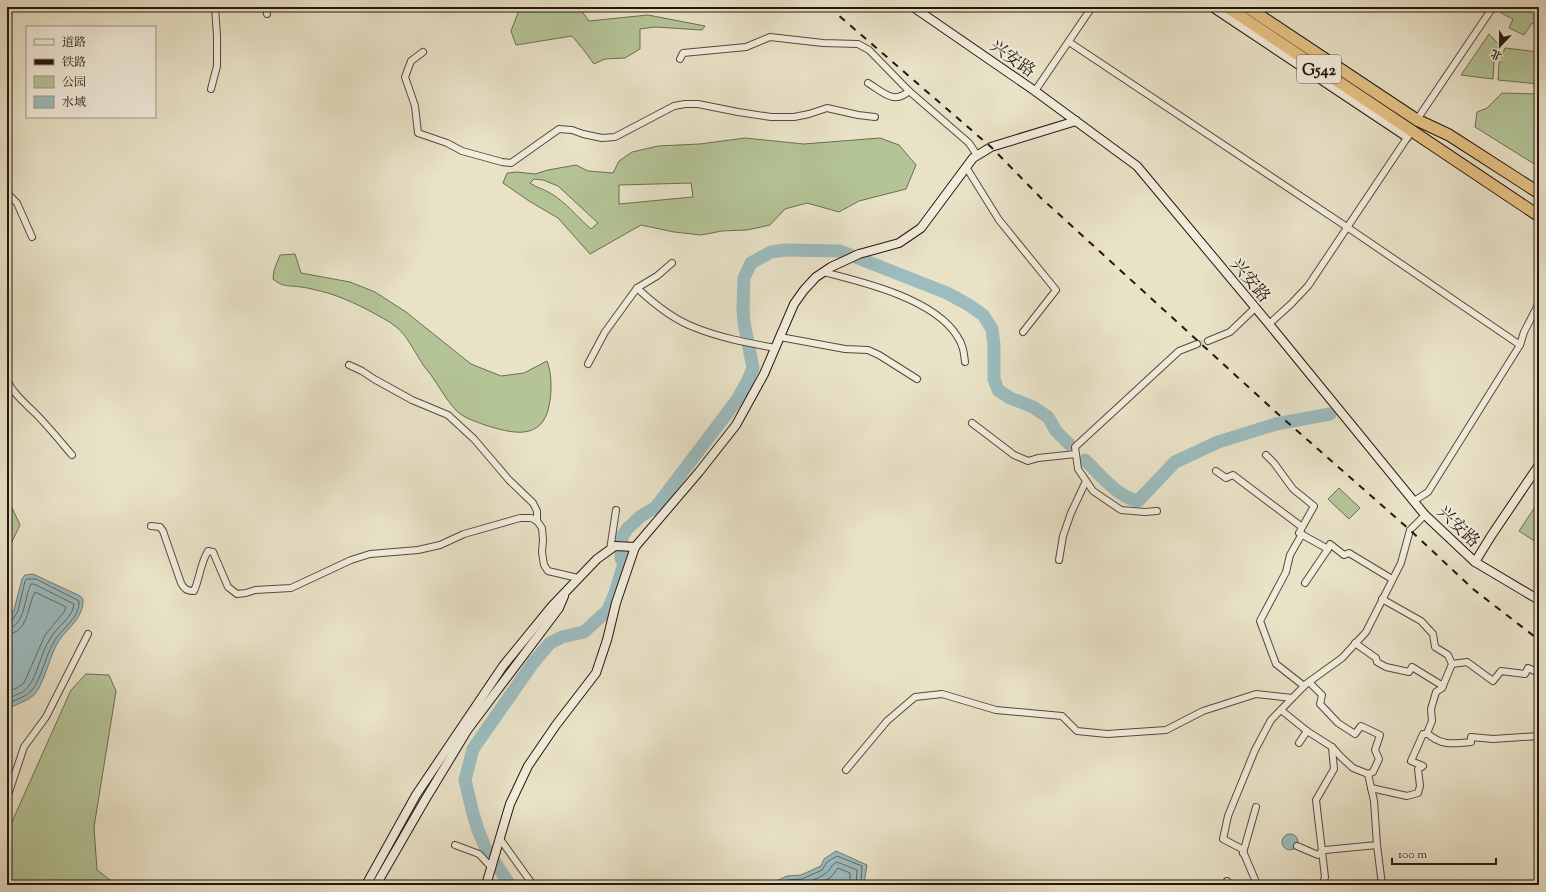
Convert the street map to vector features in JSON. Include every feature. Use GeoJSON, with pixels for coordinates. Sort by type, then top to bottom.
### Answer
{"type":"FeatureCollection","features":[{"type":"Feature","properties":{"kind":"highway","name":"G542"},"geometry":{"type":"LineString","coordinates":[[1227,7],[1412,129],[1449,135],[1539,193]]}},
{"type":"Feature","properties":{"kind":"highway","name":"G542"},"geometry":{"type":"LineString","coordinates":[[1247,7],[1412,129],[1438,150],[1539,216]]}},
{"type":"Feature","properties":{"kind":"street"},"geometry":{"type":"LineString","coordinates":[[211,89],[217,66],[215,7]]}},
{"type":"Feature","properties":{"kind":"street"},"geometry":{"type":"LineString","coordinates":[[266,7],[267,14]]}},
{"type":"Feature","properties":{"kind":"street","name":"兴安路"},"geometry":{"type":"LineString","coordinates":[[913,7],[1036,91],[1137,166],[1269,324],[1425,515],[1475,562],[1539,600]]}},
{"type":"Feature","properties":{"kind":"street"},"geometry":{"type":"LineString","coordinates":[[1036,91],[1092,7]]}},
{"type":"Feature","properties":{"kind":"street"},"geometry":{"type":"LineString","coordinates":[[1212,7],[1412,129]]}},
{"type":"Feature","properties":{"kind":"street"},"geometry":{"type":"LineString","coordinates":[[1269,324],[1308,286],[1493,7]]}},
{"type":"Feature","properties":{"kind":"street"},"geometry":{"type":"LineString","coordinates":[[680,59],[683,53],[746,47],[770,36],[823,43],[858,44],[869,50],[909,91],[969,143],[977,155]]}},
{"type":"Feature","properties":{"kind":"street"},"geometry":{"type":"LineString","coordinates":[[1069,42],[1347,227],[1520,345]]}},
{"type":"Feature","properties":{"kind":"street"},"geometry":{"type":"LineString","coordinates":[[423,52],[411,61],[405,77],[415,106],[418,134],[447,143],[462,151],[502,162],[511,162],[559,129],[572,130],[602,138],[615,136],[674,106],[685,104],[698,104],[771,117],[794,117],[827,108],[875,117]]}},
{"type":"Feature","properties":{"kind":"street"},"geometry":{"type":"LineString","coordinates":[[868,83],[895,98],[903,97],[909,91]]}},
{"type":"Feature","properties":{"kind":"street"},"geometry":{"type":"LineString","coordinates":[[486,885],[510,804],[528,766],[556,725],[596,673],[607,640],[616,603],[635,547],[699,472],[736,425],[764,374],[799,297],[810,283],[823,272],[856,256],[899,243],[921,228],[966,167],[977,155],[991,147],[1076,121]]}},
{"type":"Feature","properties":{"kind":"street"},"geometry":{"type":"LineString","coordinates":[[966,167],[999,220],[1056,290],[1023,332]]}},
{"type":"Feature","properties":{"kind":"street"},"geometry":{"type":"LineString","coordinates":[[7,193],[17,203],[32,237]]}},
{"type":"Feature","properties":{"kind":"street"},"geometry":{"type":"LineString","coordinates":[[588,364],[605,332],[637,288],[657,276],[672,263]]}},
{"type":"Feature","properties":{"kind":"street"},"geometry":{"type":"LineString","coordinates":[[823,272],[892,291],[922,306],[946,322],[958,336],[965,362]]}},
{"type":"Feature","properties":{"kind":"street"},"geometry":{"type":"LineString","coordinates":[[637,288],[652,303],[696,328],[775,348]]}},
{"type":"Feature","properties":{"kind":"street"},"geometry":{"type":"LineString","coordinates":[[1414,501],[1428,492],[1520,345],[1524,332],[1539,303]]}},
{"type":"Feature","properties":{"kind":"street"},"geometry":{"type":"LineString","coordinates":[[1208,341],[1230,332],[1255,308]]}},
{"type":"Feature","properties":{"kind":"street"},"geometry":{"type":"LineString","coordinates":[[780,337],[844,349],[868,350],[879,355],[917,379]]}},
{"type":"Feature","properties":{"kind":"street"},"geometry":{"type":"LineString","coordinates":[[1157,511],[1146,512],[1122,510],[1093,491],[1078,469],[1075,447],[1179,351],[1197,344]]}},
{"type":"Feature","properties":{"kind":"street"},"geometry":{"type":"LineString","coordinates":[[349,365],[412,400],[448,415],[474,439],[509,480],[533,502],[537,511],[537,521]]}},
{"type":"Feature","properties":{"kind":"street"},"geometry":{"type":"LineString","coordinates":[[7,380],[8,384],[24,403],[35,413],[72,455]]}},
{"type":"Feature","properties":{"kind":"street"},"geometry":{"type":"LineString","coordinates":[[972,423],[1014,455],[1028,461],[1038,458],[1076,454]]}},
{"type":"Feature","properties":{"kind":"street"},"geometry":{"type":"LineString","coordinates":[[1266,455],[1274,463],[1293,489],[1314,506],[1299,533],[1328,549]]}},
{"type":"Feature","properties":{"kind":"street"},"geometry":{"type":"LineString","coordinates":[[1475,562],[1539,465]]}},
{"type":"Feature","properties":{"kind":"street"},"geometry":{"type":"LineString","coordinates":[[1216,471],[1226,478],[1234,475],[1302,527]]}},
{"type":"Feature","properties":{"kind":"street"},"geometry":{"type":"LineString","coordinates":[[1059,560],[1063,536],[1071,513],[1086,481]]}},
{"type":"Feature","properties":{"kind":"street"},"geometry":{"type":"LineString","coordinates":[[612,548],[616,510]]}},
{"type":"Feature","properties":{"kind":"street"},"geometry":{"type":"LineString","coordinates":[[1256,885],[1242,849],[1223,838],[1228,816],[1264,731],[1271,720],[1306,684],[1342,658],[1366,632],[1400,563],[1410,530],[1425,515]]}},
{"type":"Feature","properties":{"kind":"street"},"geometry":{"type":"LineString","coordinates":[[151,526],[160,527],[163,531],[169,546],[172,560],[184,588],[188,591],[194,591],[201,566],[208,551],[212,552],[215,556],[228,587],[237,594],[255,590],[291,588],[351,560],[370,554],[418,550],[440,545],[464,534],[520,518],[531,518],[537,521],[542,528],[543,558],[544,565],[548,571],[578,578]]}},
{"type":"Feature","properties":{"kind":"street"},"geometry":{"type":"LineString","coordinates":[[1281,710],[1307,731],[1332,747],[1340,757],[1353,768],[1368,774],[1373,772],[1379,759],[1375,750],[1380,735],[1361,726],[1355,734],[1338,722],[1320,704],[1322,695],[1276,664],[1260,621],[1286,572],[1290,555],[1302,534]]}},
{"type":"Feature","properties":{"kind":"street"},"geometry":{"type":"LineString","coordinates":[[1305,583],[1330,544],[1344,554],[1349,553],[1392,579]]}},
{"type":"Feature","properties":{"kind":"street"},"geometry":{"type":"LineString","coordinates":[[366,885],[416,795],[503,666],[567,590],[597,559],[612,548],[635,547]]}},
{"type":"Feature","properties":{"kind":"street"},"geometry":{"type":"LineString","coordinates":[[376,885],[424,800],[468,729],[559,608],[567,590]]}},
{"type":"Feature","properties":{"kind":"street"},"geometry":{"type":"LineString","coordinates":[[1382,599],[1421,621],[1433,634],[1435,647],[1448,655],[1452,664],[1443,686],[1436,692],[1431,709],[1432,721],[1427,733],[1428,734]]}},
{"type":"Feature","properties":{"kind":"street"},"geometry":{"type":"LineString","coordinates":[[7,798],[24,747],[46,717],[88,634]]}},
{"type":"Feature","properties":{"kind":"street"},"geometry":{"type":"LineString","coordinates":[[1355,643],[1376,658],[1377,662],[1386,667],[1409,672],[1412,667],[1443,686]]}},
{"type":"Feature","properties":{"kind":"street"},"geometry":{"type":"LineString","coordinates":[[1452,664],[1467,662],[1493,681],[1501,671],[1525,674],[1528,668],[1539,673]]}},
{"type":"Feature","properties":{"kind":"street"},"geometry":{"type":"LineString","coordinates":[[846,770],[887,721],[915,697],[942,694],[996,710],[1062,716],[1077,731],[1107,734],[1166,730],[1203,711],[1256,694],[1292,698]]}},
{"type":"Feature","properties":{"kind":"street"},"geometry":{"type":"LineString","coordinates":[[1299,743],[1307,731]]}},
{"type":"Feature","properties":{"kind":"street"},"geometry":{"type":"LineString","coordinates":[[1371,788],[1407,796],[1418,793],[1420,786],[1418,769],[1423,766],[1411,761],[1423,734],[1428,734]]}},
{"type":"Feature","properties":{"kind":"street"},"geometry":{"type":"LineString","coordinates":[[1428,734],[1435,741],[1450,744],[1471,742],[1471,737],[1493,739],[1539,736]]}},
{"type":"Feature","properties":{"kind":"street"},"geometry":{"type":"LineString","coordinates":[[1322,885],[1325,877],[1316,800],[1334,769],[1332,747]]}},
{"type":"Feature","properties":{"kind":"street"},"geometry":{"type":"LineString","coordinates":[[1368,774],[1374,801],[1382,885]]}},
{"type":"Feature","properties":{"kind":"street"},"geometry":{"type":"LineString","coordinates":[[1243,853],[1256,807]]}},
{"type":"Feature","properties":{"kind":"street"},"geometry":{"type":"LineString","coordinates":[[500,839],[533,885]]}},
{"type":"Feature","properties":{"kind":"street"},"geometry":{"type":"LineString","coordinates":[[455,845],[479,854],[492,866]]}},
{"type":"Feature","properties":{"kind":"street"},"geometry":{"type":"LineString","coordinates":[[1297,846],[1318,855],[1322,851],[1377,845]]}},
{"type":"Feature","properties":{"kind":"green space"},"geometry":{"type":"Polygon","coordinates":[[[514,7],[581,7],[583,13],[589,21],[648,15],[705,26],[702,30],[655,27],[640,29],[640,49],[625,58],[605,59],[594,64],[572,36],[516,45],[511,31],[518,13],[514,7]]]}},
{"type":"Feature","properties":{"kind":"green space"},"geometry":{"type":"Polygon","coordinates":[[[1506,7],[1539,7],[1539,26],[1532,23],[1524,35],[1509,28],[1513,19],[1501,13],[1506,7]]]}},
{"type":"Feature","properties":{"kind":"green space"},"geometry":{"type":"Polygon","coordinates":[[[1489,34],[1501,47],[1494,61],[1493,79],[1461,75],[1489,34]]]}},
{"type":"Feature","properties":{"kind":"green space"},"geometry":{"type":"Polygon","coordinates":[[[1505,48],[1539,52],[1539,84],[1498,80],[1499,64],[1505,48]]]}},
{"type":"Feature","properties":{"kind":"green space"},"geometry":{"type":"Polygon","coordinates":[[[1502,93],[1539,94],[1539,167],[1475,127],[1477,112],[1487,108],[1502,93]]]}},
{"type":"Feature","properties":{"kind":"green space"},"geometry":{"type":"Polygon","coordinates":[[[745,138],[804,144],[880,138],[899,145],[916,165],[906,189],[859,201],[839,212],[807,203],[785,209],[770,225],[747,230],[722,231],[701,235],[674,232],[641,225],[590,254],[558,218],[529,201],[503,183],[507,173],[517,172],[535,174],[576,165],[588,171],[613,173],[619,161],[632,152],[658,146],[700,144],[745,138]],[[534,179],[530,183],[548,192],[567,205],[591,229],[598,223],[558,186],[543,180],[534,179]],[[691,183],[619,185],[619,204],[693,197],[691,183]]]}},
{"type":"Feature","properties":{"kind":"green space"},"geometry":{"type":"Polygon","coordinates":[[[295,254],[301,273],[350,282],[375,292],[406,312],[471,364],[501,376],[524,373],[547,361],[551,377],[551,394],[549,406],[540,425],[532,430],[514,432],[485,425],[460,414],[448,400],[404,335],[391,323],[360,306],[328,293],[308,288],[283,285],[273,279],[274,270],[280,255],[295,254]]]}},
{"type":"Feature","properties":{"kind":"green space"},"geometry":{"type":"Polygon","coordinates":[[[1339,488],[1360,508],[1349,519],[1328,499],[1339,488]]]}},
{"type":"Feature","properties":{"kind":"green space"},"geometry":{"type":"Polygon","coordinates":[[[7,497],[20,525],[7,552],[7,497]]]}},
{"type":"Feature","properties":{"kind":"green space"},"geometry":{"type":"Polygon","coordinates":[[[1539,501],[1539,544],[1519,531],[1539,501]]]}},
{"type":"Feature","properties":{"kind":"green space"},"geometry":{"type":"Polygon","coordinates":[[[86,674],[109,675],[116,691],[94,827],[97,870],[114,883],[136,882],[144,885],[7,885],[7,833],[71,690],[86,674]]]}},
{"type":"Feature","properties":{"kind":"water"},"geometry":{"type":"Polygon","coordinates":[[[33,574],[80,596],[83,599],[83,606],[78,618],[57,644],[37,691],[31,697],[7,710],[7,622],[14,610],[22,579],[25,575],[33,574]]]}},
{"type":"Feature","properties":{"kind":"water"},"geometry":{"type":"Polygon","coordinates":[[[1290,834],[1296,836],[1298,842],[1296,848],[1290,850],[1284,848],[1282,842],[1284,836],[1290,834]]]}},
{"type":"Feature","properties":{"kind":"water"},"geometry":{"type":"Polygon","coordinates":[[[836,851],[867,865],[864,883],[866,885],[773,885],[772,883],[787,876],[801,875],[821,866],[824,859],[836,851]]]}},
{"type":"Feature","properties":{"kind":"waterway"},"geometry":{"type":"LineString","coordinates":[[510,885],[486,849],[473,814],[465,780],[473,749],[533,663],[550,643],[562,637],[584,632],[608,610],[624,564],[621,558],[622,537],[627,529],[641,516],[656,507],[737,400],[753,368],[744,323],[743,308],[744,278],[751,263],[771,252],[785,250],[840,251],[947,293],[969,305],[983,315],[992,329],[994,345],[994,379],[998,390],[1010,398],[1033,407],[1048,417],[1056,431],[1069,444]]}},
{"type":"Feature","properties":{"kind":"waterway"},"geometry":{"type":"LineString","coordinates":[[1085,460],[1116,490],[1130,499],[1138,501],[1175,462],[1218,442],[1276,424],[1330,414]]}},
{"type":"Feature","properties":{"kind":"tunnel"},"geometry":{"type":"LineString","coordinates":[[1197,344],[1208,341]]}},
{"type":"Feature","properties":{"kind":"railway"},"geometry":{"type":"LineString","coordinates":[[829,7],[991,147],[1040,197],[1278,414],[1410,530],[1473,589],[1539,640]]}}]}
